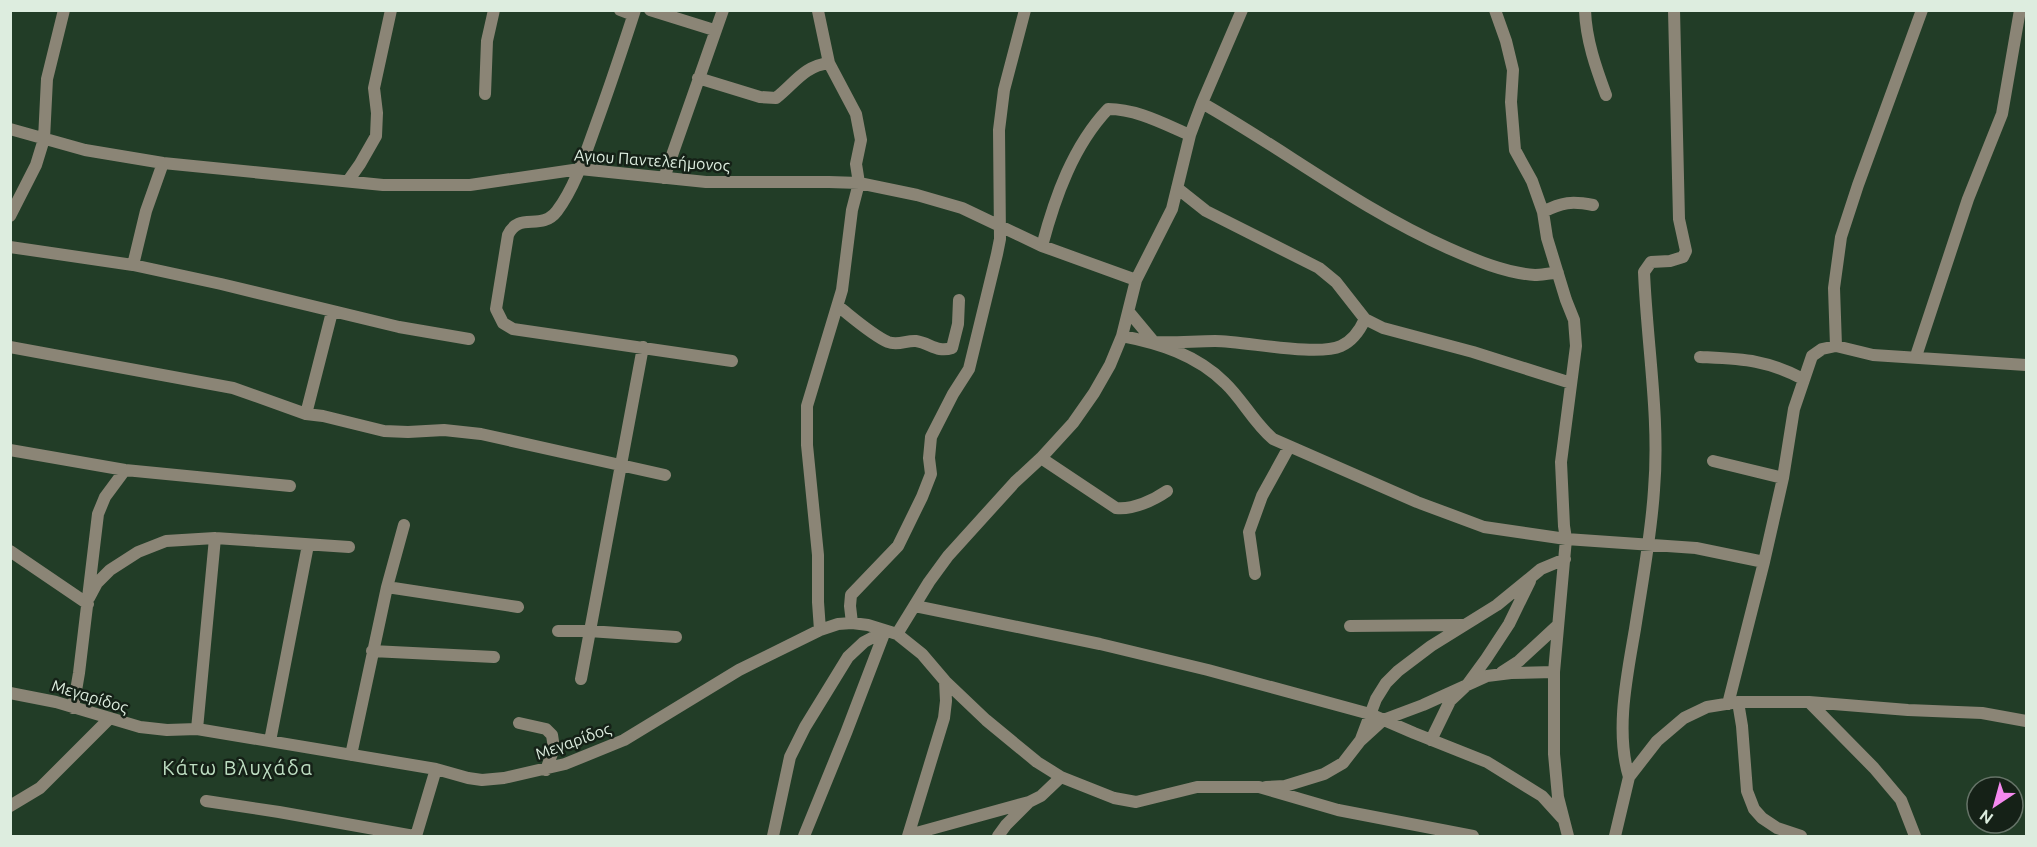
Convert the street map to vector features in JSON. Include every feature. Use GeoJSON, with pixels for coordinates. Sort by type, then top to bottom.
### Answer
{"type":"FeatureCollection","features":[{"type":"Feature","properties":{"kind":"street"},"geometry":{"type":"LineString","coordinates":[[11,213],[26,188],[44,140],[47,79],[64,10]]}},
{"type":"Feature","properties":{"kind":"street"},"geometry":{"type":"LineString","coordinates":[[348,181],[376,136],[377,113],[374,88],[391,10]]}},
{"type":"Feature","properties":{"kind":"street"},"geometry":{"type":"LineString","coordinates":[[484,94],[487,41],[494,10]]}},
{"type":"Feature","properties":{"kind":"street"},"geometry":{"type":"LineString","coordinates":[[620,10],[634,13],[580,169],[557,212],[546,220],[518,223],[512,227],[508,235],[496,309],[503,323],[513,329],[732,361]]}},
{"type":"Feature","properties":{"kind":"street"},"geometry":{"type":"LineString","coordinates":[[650,10],[714,30]]}},
{"type":"Feature","properties":{"kind":"street"},"geometry":{"type":"LineString","coordinates":[[664,178],[714,30],[723,10]]}},
{"type":"Feature","properties":{"kind":"street"},"geometry":{"type":"LineString","coordinates":[[852,623],[851,595],[898,546],[931,474],[929,458],[931,437],[969,369],[997,254],[999,130],[1009,67],[1025,10]]}},
{"type":"Feature","properties":{"kind":"street"},"geometry":{"type":"LineString","coordinates":[[804,837],[846,733],[891,633],[915,606],[948,556],[1072,423],[1110,366],[1122,336],[1136,280],[1172,209],[1190,135],[1242,10]]}},
{"type":"Feature","properties":{"kind":"street"},"geometry":{"type":"LineString","coordinates":[[1495,10],[1513,70],[1511,102],[1515,150],[1532,181],[1543,212],[1547,238],[1574,320],[1576,346],[1562,462],[1565,558],[1554,672],[1554,754],[1557,796],[1568,837]]}},
{"type":"Feature","properties":{"kind":"street"},"geometry":{"type":"LineString","coordinates":[[1585,10],[1585,23],[1594,63],[1606,95]]}},
{"type":"Feature","properties":{"kind":"street"},"geometry":{"type":"LineString","coordinates":[[1629,777],[1624,760],[1623,744],[1625,694],[1648,544],[1656,464],[1653,384],[1644,272],[1651,262],[1670,261],[1683,257],[1686,251],[1679,219],[1674,10]]}},
{"type":"Feature","properties":{"kind":"street"},"geometry":{"type":"LineString","coordinates":[[1836,346],[1834,288],[1840,237],[1922,10]]}},
{"type":"Feature","properties":{"kind":"street"},"geometry":{"type":"LineString","coordinates":[[1916,356],[1964,210],[2002,114],[2020,10]]}},
{"type":"Feature","properties":{"kind":"street"},"geometry":{"type":"LineString","coordinates":[[818,11],[829,63],[856,114],[861,140],[856,164],[859,183],[852,210],[842,290],[807,406],[807,445],[818,555],[820,630]]}},
{"type":"Feature","properties":{"kind":"street"},"geometry":{"type":"LineString","coordinates":[[698,78],[760,97],[776,98],[815,65],[829,63]]}},
{"type":"Feature","properties":{"kind":"street"},"geometry":{"type":"LineString","coordinates":[[1202,103],[1367,208],[1427,239],[1494,266],[1535,275],[1558,273]]}},
{"type":"Feature","properties":{"kind":"street"},"geometry":{"type":"LineString","coordinates":[[1042,246],[1053,206],[1067,174],[1095,124],[1108,110],[1122,110],[1146,117],[1190,135]]}},
{"type":"Feature","properties":{"kind":"street","name":"Αγιου Παντελεήμονος"},"geometry":{"type":"LineString","coordinates":[[10,129],[85,150],[163,164],[383,185],[470,184],[580,169],[706,182],[859,183],[917,195],[962,208],[1042,246],[1136,280]]}},
{"type":"Feature","properties":{"kind":"street"},"geometry":{"type":"LineString","coordinates":[[133,265],[146,211],[163,164]]}},
{"type":"Feature","properties":{"kind":"street"},"geometry":{"type":"LineString","coordinates":[[1177,188],[1206,211],[1319,268],[1336,282],[1365,320],[1383,328],[1473,352],[1571,383]]}},
{"type":"Feature","properties":{"kind":"street"},"geometry":{"type":"LineString","coordinates":[[1543,212],[1574,202],[1593,205]]}},
{"type":"Feature","properties":{"kind":"street"},"geometry":{"type":"LineString","coordinates":[[10,247],[133,265],[399,327],[470,339]]}},
{"type":"Feature","properties":{"kind":"street"},"geometry":{"type":"LineString","coordinates":[[838,306],[889,342],[902,344],[916,341],[945,350],[952,348],[955,341],[959,300]]}},
{"type":"Feature","properties":{"kind":"street"},"geometry":{"type":"LineString","coordinates":[[306,414],[332,312]]}},
{"type":"Feature","properties":{"kind":"street"},"geometry":{"type":"LineString","coordinates":[[1129,312],[1154,342],[1184,354],[1207,367],[1227,384],[1261,428],[1273,439],[1417,502],[1484,527],[1566,539],[1696,548],[1764,562]]}},
{"type":"Feature","properties":{"kind":"street"},"geometry":{"type":"LineString","coordinates":[[1122,336],[1154,342],[1216,341],[1323,350],[1340,347],[1349,341],[1359,331],[1365,320]]}},
{"type":"Feature","properties":{"kind":"street"},"geometry":{"type":"LineString","coordinates":[[1802,837],[1777,828],[1762,818],[1754,808],[1747,791],[1742,726],[1733,703],[1783,478],[1794,409],[1812,357],[1822,349],[1836,346],[1873,355],[1916,356],[2026,365]]}},
{"type":"Feature","properties":{"kind":"street"},"geometry":{"type":"LineString","coordinates":[[10,347],[233,388],[306,414],[384,431],[444,430],[481,434],[665,475]]}},
{"type":"Feature","properties":{"kind":"street"},"geometry":{"type":"LineString","coordinates":[[581,679],[643,347]]}},
{"type":"Feature","properties":{"kind":"street"},"geometry":{"type":"LineString","coordinates":[[1700,357],[1772,364],[1803,379]]}},
{"type":"Feature","properties":{"kind":"street"},"geometry":{"type":"LineString","coordinates":[[1255,574],[1249,532],[1262,496],[1289,447]]}},
{"type":"Feature","properties":{"kind":"street"},"geometry":{"type":"LineString","coordinates":[[10,450],[125,470],[290,486]]}},
{"type":"Feature","properties":{"kind":"street"},"geometry":{"type":"LineString","coordinates":[[1041,458],[1116,508],[1123,509],[1140,504],[1167,491]]}},
{"type":"Feature","properties":{"kind":"street"},"geometry":{"type":"LineString","coordinates":[[1713,461],[1783,478]]}},
{"type":"Feature","properties":{"kind":"street"},"geometry":{"type":"LineString","coordinates":[[73,708],[98,514],[105,497],[125,470]]}},
{"type":"Feature","properties":{"kind":"street"},"geometry":{"type":"LineString","coordinates":[[351,755],[372,651],[404,525]]}},
{"type":"Feature","properties":{"kind":"street"},"geometry":{"type":"LineString","coordinates":[[88,601],[97,583],[110,570],[138,552],[166,541],[215,538],[349,547]]}},
{"type":"Feature","properties":{"kind":"street"},"geometry":{"type":"LineString","coordinates":[[197,729],[215,538]]}},
{"type":"Feature","properties":{"kind":"street"},"geometry":{"type":"LineString","coordinates":[[270,741],[308,545]]}},
{"type":"Feature","properties":{"kind":"street"},"geometry":{"type":"LineString","coordinates":[[10,551],[88,601]]}},
{"type":"Feature","properties":{"kind":"street"},"geometry":{"type":"LineString","coordinates":[[1360,741],[1370,714],[1386,683],[1398,671],[1431,646],[1497,605],[1541,569],[1565,558]]}},
{"type":"Feature","properties":{"kind":"street"},"geometry":{"type":"LineString","coordinates":[[1431,740],[1450,701],[1467,685],[1509,624],[1532,577]]}},
{"type":"Feature","properties":{"kind":"street"},"geometry":{"type":"LineString","coordinates":[[387,587],[518,607]]}},
{"type":"Feature","properties":{"kind":"street"},"geometry":{"type":"LineString","coordinates":[[915,606],[1122,650],[1231,676],[1370,714],[1487,762],[1542,796],[1564,820]]}},
{"type":"Feature","properties":{"kind":"street","name":"Μεγαρίδος"},"geometry":{"type":"LineString","coordinates":[[10,693],[56,702],[140,728],[197,729],[436,769],[482,780],[546,770],[588,756],[624,740],[739,670],[820,630],[838,624],[852,623],[868,625],[891,633],[922,654],[945,681],[1013,743],[1061,777],[1114,798],[1136,802],[1197,787],[1259,788]]}},
{"type":"Feature","properties":{"kind":"street"},"geometry":{"type":"LineString","coordinates":[[1350,626],[1465,625]]}},
{"type":"Feature","properties":{"kind":"street"},"geometry":{"type":"LineString","coordinates":[[1498,674],[1519,661],[1558,625]]}},
{"type":"Feature","properties":{"kind":"street"},"geometry":{"type":"LineString","coordinates":[[558,631],[676,637]]}},
{"type":"Feature","properties":{"kind":"street"},"geometry":{"type":"LineString","coordinates":[[773,837],[790,757],[805,726],[848,657],[864,642],[891,633]]}},
{"type":"Feature","properties":{"kind":"street"},"geometry":{"type":"LineString","coordinates":[[372,651],[494,657]]}},
{"type":"Feature","properties":{"kind":"street"},"geometry":{"type":"LineString","coordinates":[[1259,788],[1285,786],[1324,774],[1343,763],[1360,741],[1383,720],[1487,676],[1554,672]]}},
{"type":"Feature","properties":{"kind":"street"},"geometry":{"type":"LineString","coordinates":[[908,836],[944,718],[945,681]]}},
{"type":"Feature","properties":{"kind":"street"},"geometry":{"type":"LineString","coordinates":[[1614,837],[1629,777],[1657,741],[1684,718],[1707,707],[1733,703],[1809,702],[1982,713],[2026,720]]}},
{"type":"Feature","properties":{"kind":"street"},"geometry":{"type":"LineString","coordinates":[[1809,702],[1874,768],[1901,800],[1915,837]]}},
{"type":"Feature","properties":{"kind":"street"},"geometry":{"type":"LineString","coordinates":[[10,806],[40,788],[109,719]]}},
{"type":"Feature","properties":{"kind":"street"},"geometry":{"type":"LineString","coordinates":[[519,723],[546,729],[552,735],[554,748],[546,770]]}},
{"type":"Feature","properties":{"kind":"street"},"geometry":{"type":"LineString","coordinates":[[206,801],[415,837],[436,769]]}},
{"type":"Feature","properties":{"kind":"street"},"geometry":{"type":"LineString","coordinates":[[908,836],[1029,802],[1041,796],[1061,777]]}},
{"type":"Feature","properties":{"kind":"street"},"geometry":{"type":"LineString","coordinates":[[1259,788],[1338,810],[1473,837]]}},
{"type":"Feature","properties":{"kind":"street"},"geometry":{"type":"LineString","coordinates":[[998,837],[1006,825],[1029,802]]}},
{"type":"Feature","properties":{"kind":"district","name":"Κάτω Βλυχάδα"},"geometry":{"type":"Point","coordinates":[238,767]}}]}
